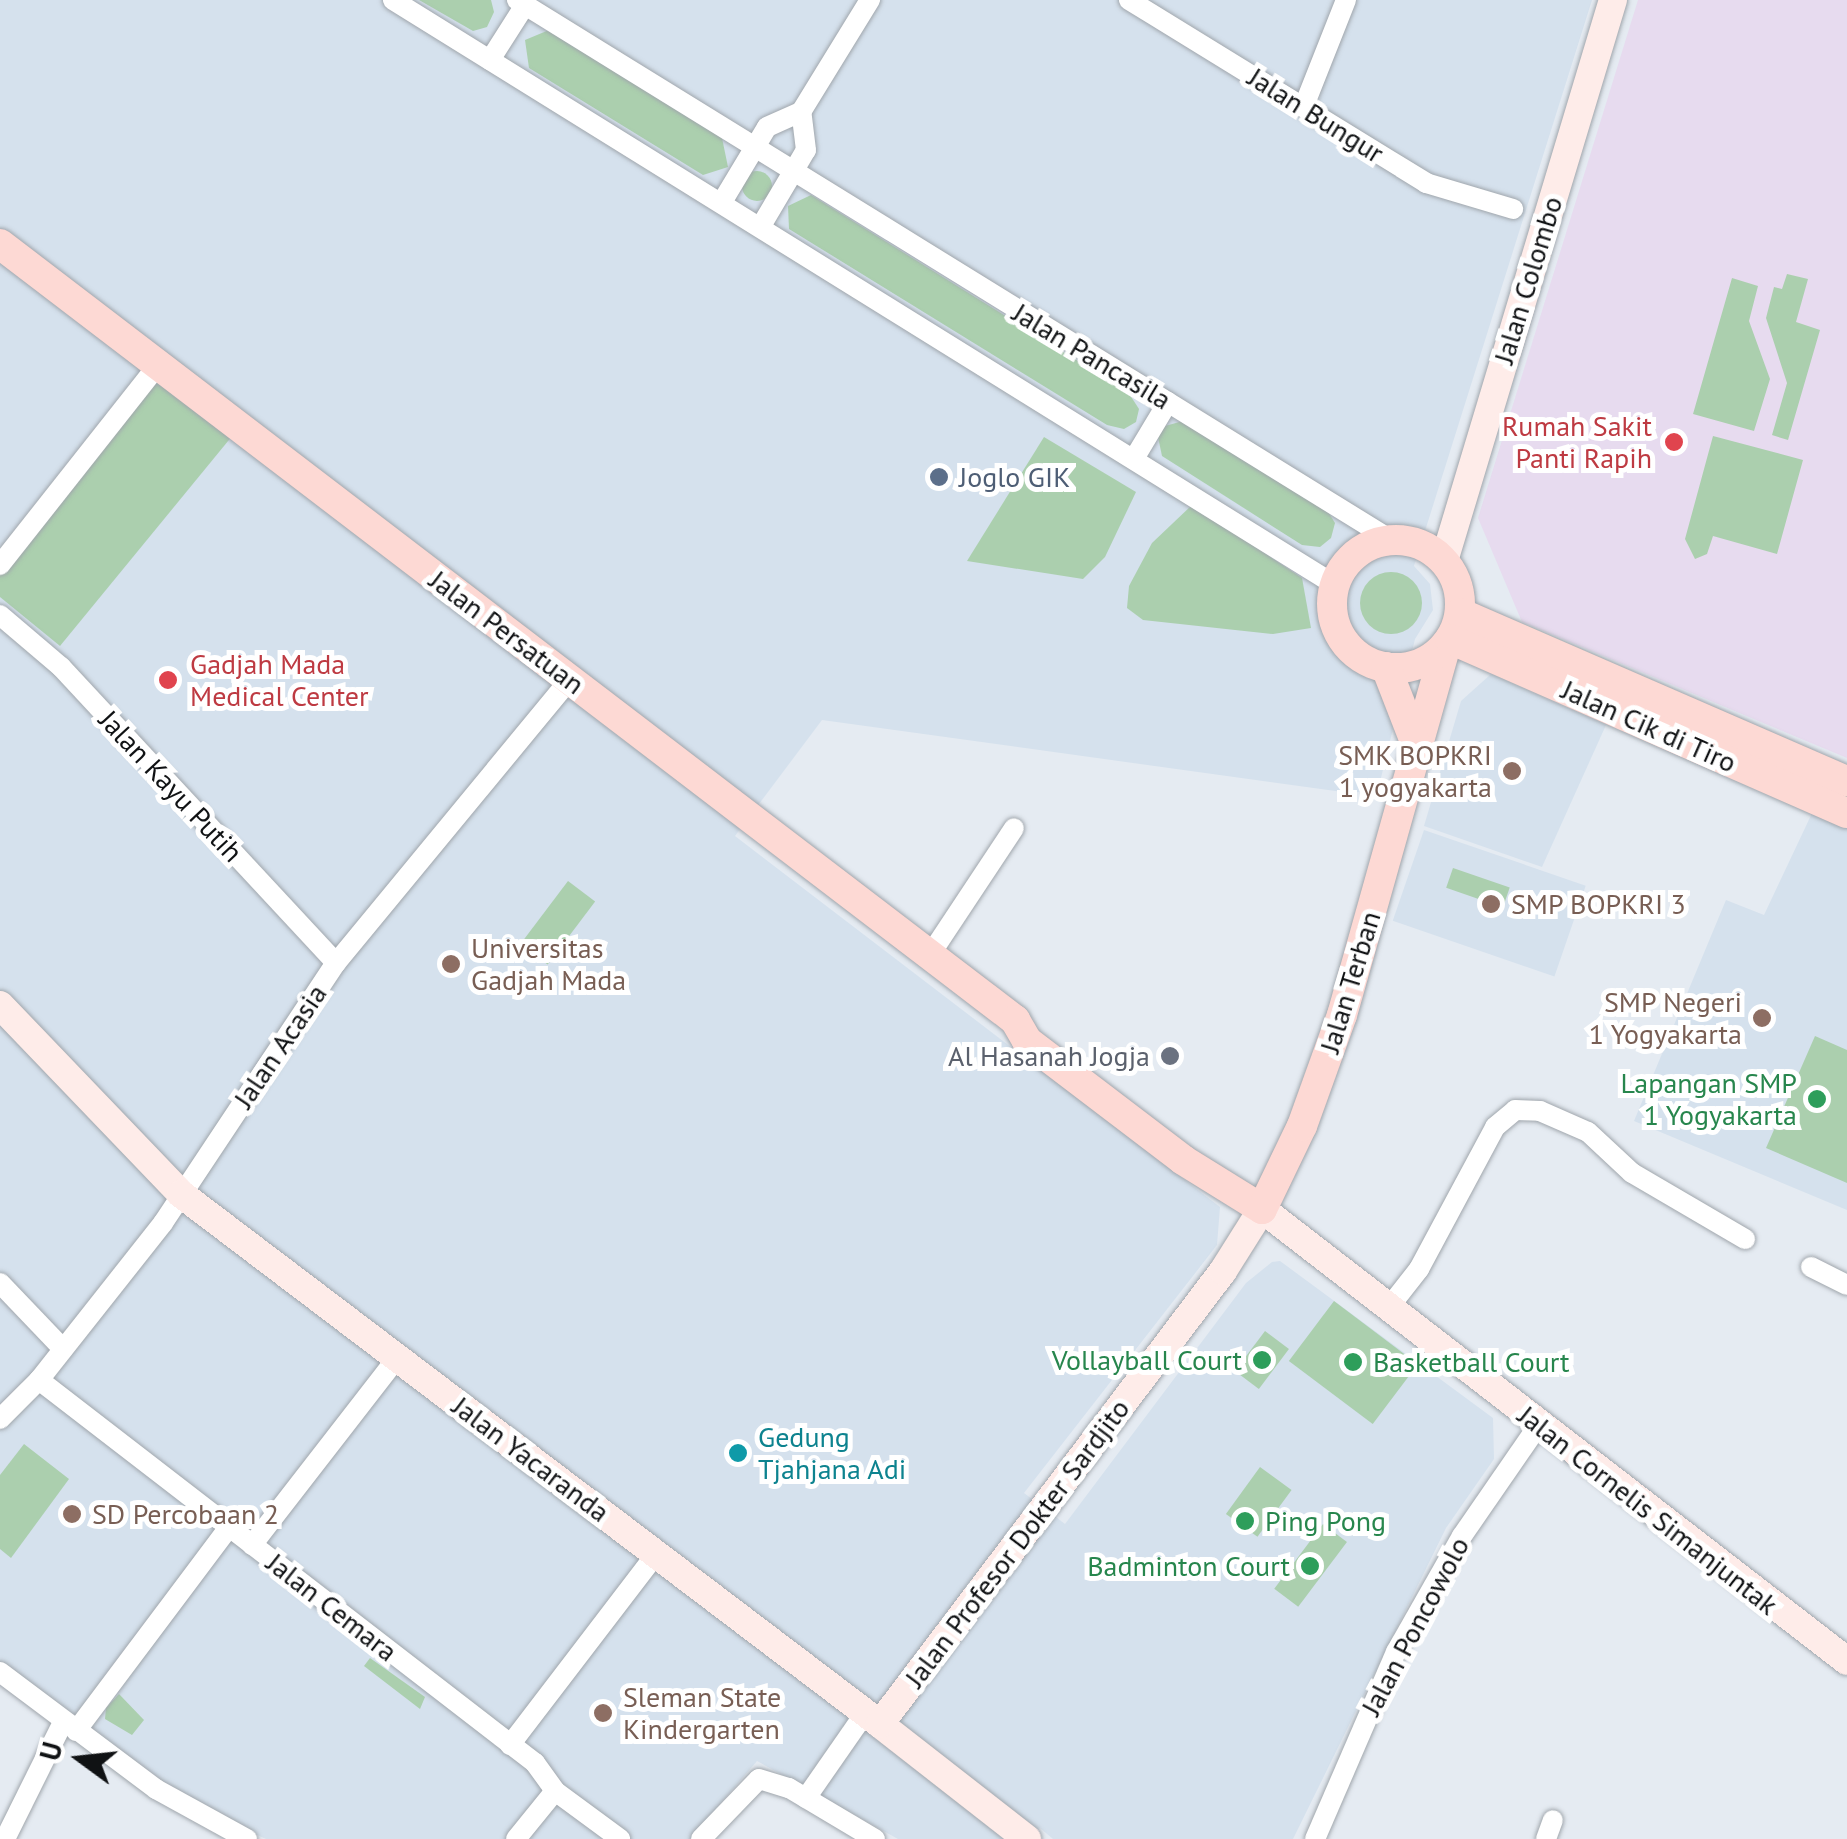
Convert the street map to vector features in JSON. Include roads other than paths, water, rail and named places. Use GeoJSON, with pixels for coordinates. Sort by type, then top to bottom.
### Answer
{"type":"FeatureCollection","features":[{"type":"Feature","properties":{"kind":"main road","name":"Jalan Persatuan"},"geometry":{"type":"LineString","coordinates":[[0,244],[1014,1020],[1037,1026],[1206,1154],[1216,1175],[1262,1208]]}},
{"type":"Feature","properties":{"kind":"main road"},"geometry":{"type":"LineString","coordinates":[[1391,540],[1422,545],[1444,561],[1457,584],[1452,632],[1415,666],[1386,667],[1358,656],[1339,632],[1335,584],[1358,552],[1391,540]]}},
{"type":"Feature","properties":{"kind":"main road","name":"Jalan Terban"},"geometry":{"type":"LineString","coordinates":[[1262,1208],[1328,1057],[1452,632]]}},
{"type":"Feature","properties":{"kind":"main road","name":"Jalan Cik di Tiro"},"geometry":{"type":"LineString","coordinates":[[1452,632],[1847,781]]}},
{"type":"Feature","properties":{"kind":"main road","name":"Jalan Cik di Tiro"},"geometry":{"type":"LineString","coordinates":[[1452,632],[1847,814]]}},
{"type":"Feature","properties":{"kind":"main road"},"geometry":{"type":"LineString","coordinates":[[1386,667],[1417,748]]}},
{"type":"Feature","properties":{"kind":"street"},"geometry":{"type":"LineString","coordinates":[[393,0],[1135,456],[1335,584]]}},
{"type":"Feature","properties":{"kind":"street"},"geometry":{"type":"LineString","coordinates":[[722,202],[767,126],[802,112],[870,0]]}},
{"type":"Feature","properties":{"kind":"street","name":"Jalan Bungur"},"geometry":{"type":"LineString","coordinates":[[1129,0],[1426,183],[1513,208]]}},
{"type":"Feature","properties":{"kind":"street"},"geometry":{"type":"LineString","coordinates":[[1304,106],[1346,0]]}},
{"type":"Feature","properties":{"kind":"street","name":"Jalan Colombo"},"geometry":{"type":"LineString","coordinates":[[1444,561],[1613,0]]}},
{"type":"Feature","properties":{"kind":"street"},"geometry":{"type":"LineString","coordinates":[[490,60],[521,2]]}},
{"type":"Feature","properties":{"kind":"street","name":"Jalan Pancasila"},"geometry":{"type":"LineString","coordinates":[[521,2],[1391,540]]}},
{"type":"Feature","properties":{"kind":"street"},"geometry":{"type":"LineString","coordinates":[[760,226],[806,150],[802,112]]}},
{"type":"Feature","properties":{"kind":"street"},"geometry":{"type":"LineString","coordinates":[[0,565],[158,365]]}},
{"type":"Feature","properties":{"kind":"street"},"geometry":{"type":"LineString","coordinates":[[1135,456],[1168,402]]}},
{"type":"Feature","properties":{"kind":"street","name":"Jalan Kayu Putih"},"geometry":{"type":"LineString","coordinates":[[0,615],[61,667],[336,963]]}},
{"type":"Feature","properties":{"kind":"street","name":"Jalan Acasia"},"geometry":{"type":"LineString","coordinates":[[0,1419],[64,1350],[182,1194],[336,963],[570,679]]}},
{"type":"Feature","properties":{"kind":"street"},"geometry":{"type":"LineString","coordinates":[[930,955],[1014,828]]}},
{"type":"Feature","properties":{"kind":"street","name":"Jalan Yacaranda"},"geometry":{"type":"LineString","coordinates":[[0,1005],[182,1194],[872,1719]]}},
{"type":"Feature","properties":{"kind":"street"},"geometry":{"type":"LineString","coordinates":[[1390,1306],[1419,1269],[1494,1127],[1515,1110],[1540,1111],[1588,1132],[1632,1173],[1746,1239]]}},
{"type":"Feature","properties":{"kind":"street","name":"Jalan Cornelis Simanjuntak"},"geometry":{"type":"LineString","coordinates":[[1262,1208],[1538,1426],[1847,1660]]}},
{"type":"Feature","properties":{"kind":"street","name":"Jalan Profesor Dokter Sardjito"},"geometry":{"type":"LineString","coordinates":[[872,1719],[1223,1271],[1262,1208]]}},
{"type":"Feature","properties":{"kind":"street"},"geometry":{"type":"LineString","coordinates":[[1811,1267],[1847,1284]]}},
{"type":"Feature","properties":{"kind":"street"},"geometry":{"type":"LineString","coordinates":[[0,1283],[64,1350]]}},
{"type":"Feature","properties":{"kind":"street"},"geometry":{"type":"LineString","coordinates":[[252,1545],[397,1358]]}},
{"type":"Feature","properties":{"kind":"street","name":"Jalan Cemara"},"geometry":{"type":"LineString","coordinates":[[39,1380],[510,1745],[555,1791],[620,1839]]}},
{"type":"Feature","properties":{"kind":"street","name":"Jalan Poncowolo"},"geometry":{"type":"LineString","coordinates":[[1315,1839],[1396,1652],[1462,1536],[1538,1426]]}},
{"type":"Feature","properties":{"kind":"street"},"geometry":{"type":"LineString","coordinates":[[5,1839],[70,1727],[229,1527]]}},
{"type":"Feature","properties":{"kind":"street"},"geometry":{"type":"LineString","coordinates":[[510,1745],[656,1554]]}},
{"type":"Feature","properties":{"kind":"street"},"geometry":{"type":"LineString","coordinates":[[0,1672],[156,1789],[247,1839]]}},
{"type":"Feature","properties":{"kind":"street"},"geometry":{"type":"LineString","coordinates":[[806,1798],[872,1719],[1027,1839]]}},
{"type":"Feature","properties":{"kind":"street"},"geometry":{"type":"LineString","coordinates":[[701,1839],[760,1779],[806,1798],[872,1838]]}},
{"type":"Feature","properties":{"kind":"street"},"geometry":{"type":"LineString","coordinates":[[516,1839],[555,1791]]}},
{"type":"Feature","properties":{"kind":"place","name":"Rumah Sakit Panti Rapih"},"geometry":{"type":"Point","coordinates":[1674,442]}},
{"type":"Feature","properties":{"kind":"place","name":"Joglo GIK"},"geometry":{"type":"Point","coordinates":[939,477]}},
{"type":"Feature","properties":{"kind":"place","name":"Gadjah Mada Medical Center"},"geometry":{"type":"Point","coordinates":[168,680]}},
{"type":"Feature","properties":{"kind":"place","name":"SMK BOPKRI 1 yogyakarta"},"geometry":{"type":"Point","coordinates":[1512,771]}},
{"type":"Feature","properties":{"kind":"place","name":"SMP BOPKRI 3"},"geometry":{"type":"Point","coordinates":[1491,904]}},
{"type":"Feature","properties":{"kind":"place","name":"Universitas Gadjah Mada"},"geometry":{"type":"Point","coordinates":[451,964]}},
{"type":"Feature","properties":{"kind":"place","name":"SMP Negeri 1 Yogyakarta"},"geometry":{"type":"Point","coordinates":[1762,1018]}},
{"type":"Feature","properties":{"kind":"place","name":"Al Hasanah Jogja"},"geometry":{"type":"Point","coordinates":[1170,1056]}},
{"type":"Feature","properties":{"kind":"place","name":"Lapangan SMP 1 Yogyakarta"},"geometry":{"type":"Point","coordinates":[1817,1099]}},
{"type":"Feature","properties":{"kind":"place","name":"Vollayball Court"},"geometry":{"type":"Point","coordinates":[1262,1360]}},
{"type":"Feature","properties":{"kind":"place","name":"Basketball Court"},"geometry":{"type":"Point","coordinates":[1353,1362]}},
{"type":"Feature","properties":{"kind":"place","name":"Gedung Tjahjana Adi"},"geometry":{"type":"Point","coordinates":[738,1453]}},
{"type":"Feature","properties":{"kind":"place","name":"SD Percobaan 2"},"geometry":{"type":"Point","coordinates":[72,1514]}},
{"type":"Feature","properties":{"kind":"place","name":"Ping Pong"},"geometry":{"type":"Point","coordinates":[1245,1521]}},
{"type":"Feature","properties":{"kind":"place","name":"Badminton Court"},"geometry":{"type":"Point","coordinates":[1310,1566]}},
{"type":"Feature","properties":{"kind":"place","name":"Sleman State Kindergarten"},"geometry":{"type":"Point","coordinates":[603,1713]}}]}
